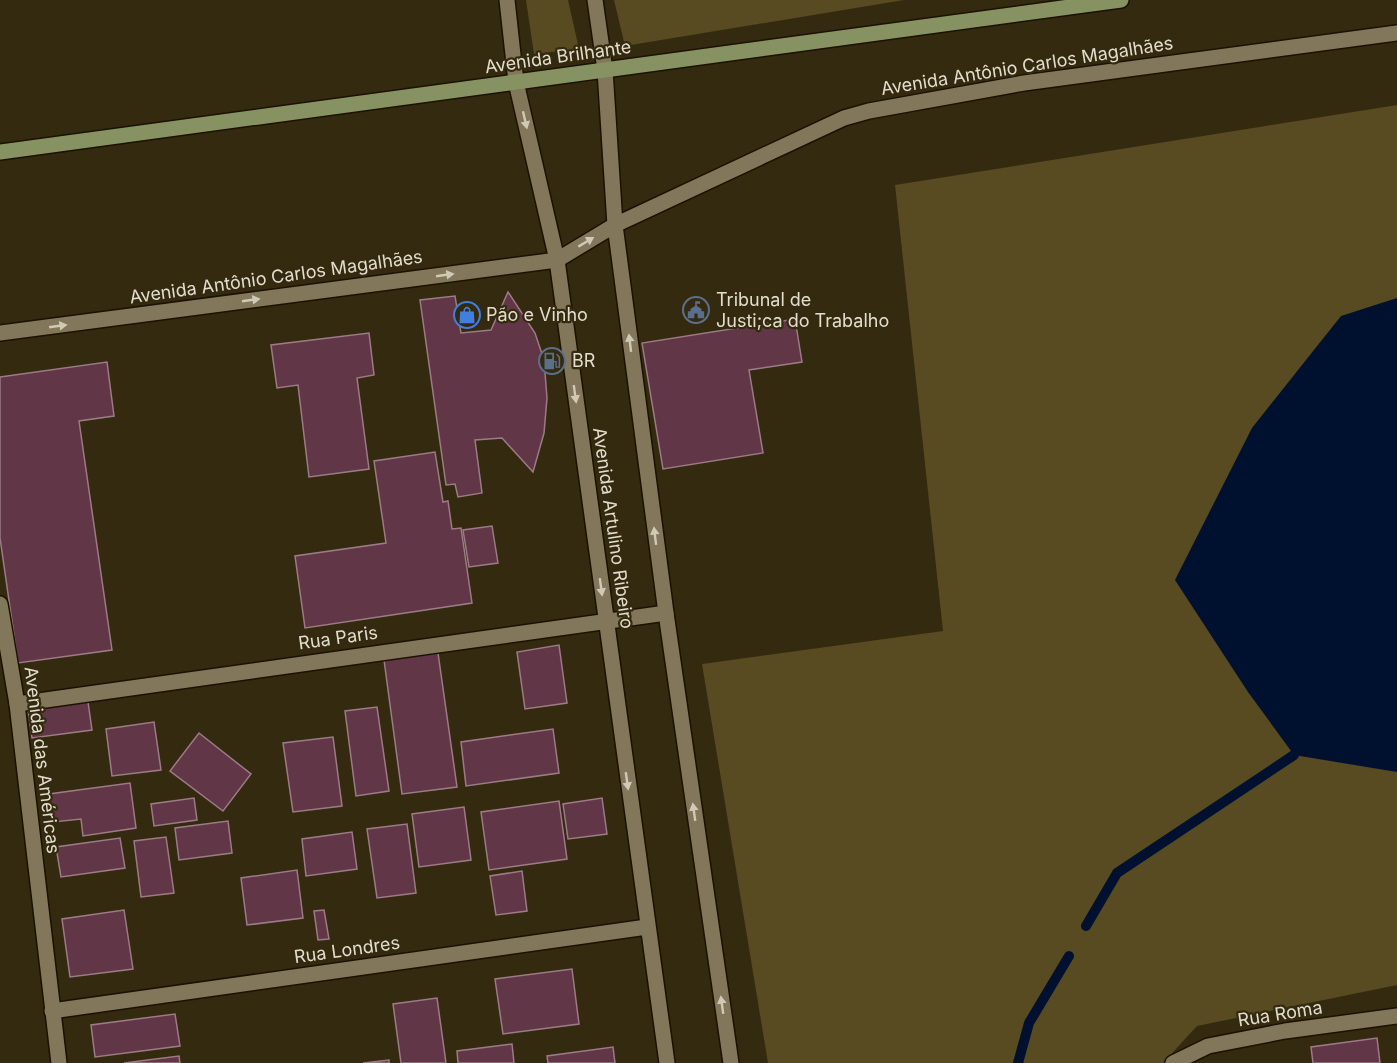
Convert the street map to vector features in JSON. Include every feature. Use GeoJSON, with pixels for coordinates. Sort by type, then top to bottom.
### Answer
{"type":"FeatureCollection","features":[{"type":"Feature","properties":{"kind":"main road","name":"Avenida Brilhante"},"geometry":{"type":"LineString","coordinates":[[0,152],[1121,0]]}},
{"type":"Feature","properties":{"kind":"street","name":"Avenida Artulino Ribeiro"},"geometry":{"type":"LineString","coordinates":[[507,0],[516,82],[557,260],[667,1063]]}},
{"type":"Feature","properties":{"kind":"street"},"geometry":{"type":"LineString","coordinates":[[595,0],[605,70],[615,225],[666,613],[731,1063]]}},
{"type":"Feature","properties":{"kind":"street","name":"Avenida Antônio Carlos Magalhães"},"geometry":{"type":"LineString","coordinates":[[0,333],[557,260],[615,225],[844,118],[869,111],[1024,82],[1397,33]]}},
{"type":"Feature","properties":{"kind":"street","name":"Avenida das Américas"},"geometry":{"type":"LineString","coordinates":[[0,604],[17,704],[59,1063]]}},
{"type":"Feature","properties":{"kind":"street","name":"Rua Paris"},"geometry":{"type":"LineString","coordinates":[[17,704],[666,613]]}},
{"type":"Feature","properties":{"kind":"street","name":"Rua Londres"},"geometry":{"type":"LineString","coordinates":[[52,1011],[647,927]]}},
{"type":"Feature","properties":{"kind":"street","name":"Rua Roma"},"geometry":{"type":"LineString","coordinates":[[1173,1063],[1208,1046],[1286,1031],[1397,1016]]}},
{"type":"Feature","properties":{"kind":"shaded area"},"geometry":{"type":"Polygon","coordinates":[[[526,0],[568,0],[579,49],[534,54],[526,0]]]}},
{"type":"Feature","properties":{"kind":"shaded area"},"geometry":{"type":"Polygon","coordinates":[[[614,0],[904,0],[625,46],[614,0]]]}},
{"type":"Feature","properties":{"kind":"shaded area"},"geometry":{"type":"Polygon","coordinates":[[[1397,105],[1397,985],[1197,1026],[1163,1063],[768,1063],[702,664],[943,631],[895,185],[1397,105]]]}},
{"type":"Feature","properties":{"kind":"water"},"geometry":{"type":"Polygon","coordinates":[[[1397,298],[1397,772],[1294,755],[1248,692],[1175,580],[1252,428],[1341,316],[1397,298]]]}},
{"type":"Feature","properties":{"kind":"building"},"geometry":{"type":"Polygon","coordinates":[[[508,292],[535,333],[544,360],[547,398],[544,433],[533,472],[502,438],[475,440],[482,493],[458,497],[455,484],[446,485],[420,300],[455,296],[461,333],[491,330],[508,292]]]}},
{"type":"Feature","properties":{"kind":"building"},"geometry":{"type":"Polygon","coordinates":[[[795,319],[802,362],[749,370],[763,453],[663,469],[642,343],[795,319]]]}},
{"type":"Feature","properties":{"kind":"building"},"geometry":{"type":"Polygon","coordinates":[[[369,333],[374,375],[357,378],[369,469],[309,477],[298,385],[277,388],[271,345],[369,333]]]}},
{"type":"Feature","properties":{"kind":"building"},"geometry":{"type":"Polygon","coordinates":[[[107,362],[114,416],[79,421],[112,650],[18,663],[0,538],[0,377],[107,362]]]}},
{"type":"Feature","properties":{"kind":"building"},"geometry":{"type":"Polygon","coordinates":[[[435,452],[443,502],[448,501],[452,529],[461,528],[472,603],[305,628],[295,556],[386,543],[374,461],[435,452]]]}},
{"type":"Feature","properties":{"kind":"building"},"geometry":{"type":"Polygon","coordinates":[[[492,526],[498,563],[469,567],[463,530],[492,526]]]}},
{"type":"Feature","properties":{"kind":"building"},"geometry":{"type":"Polygon","coordinates":[[[559,645],[567,703],[525,709],[517,652],[559,645]]]}},
{"type":"Feature","properties":{"kind":"building"},"geometry":{"type":"Polygon","coordinates":[[[438,653],[457,787],[402,794],[384,660],[438,653]]]}},
{"type":"Feature","properties":{"kind":"building"},"geometry":{"type":"Polygon","coordinates":[[[88,702],[92,730],[32,738],[28,710],[88,702]]]}},
{"type":"Feature","properties":{"kind":"building"},"geometry":{"type":"Polygon","coordinates":[[[377,707],[389,791],[356,796],[345,711],[377,707]]]}},
{"type":"Feature","properties":{"kind":"building"},"geometry":{"type":"Polygon","coordinates":[[[154,722],[161,770],[112,776],[106,729],[154,722]]]}},
{"type":"Feature","properties":{"kind":"building"},"geometry":{"type":"Polygon","coordinates":[[[553,729],[559,773],[466,786],[461,742],[553,729]]]}},
{"type":"Feature","properties":{"kind":"building"},"geometry":{"type":"Polygon","coordinates":[[[199,733],[251,774],[223,811],[170,771],[199,733]]]}},
{"type":"Feature","properties":{"kind":"building"},"geometry":{"type":"Polygon","coordinates":[[[333,737],[342,806],[293,812],[283,743],[333,737]]]}},
{"type":"Feature","properties":{"kind":"building"},"geometry":{"type":"Polygon","coordinates":[[[130,783],[136,828],[83,836],[81,819],[53,822],[49,794],[130,783]]]}},
{"type":"Feature","properties":{"kind":"building"},"geometry":{"type":"Polygon","coordinates":[[[194,798],[197,820],[154,826],[151,804],[194,798]]]}},
{"type":"Feature","properties":{"kind":"building"},"geometry":{"type":"Polygon","coordinates":[[[602,798],[607,834],[568,839],[563,804],[602,798]]]}},
{"type":"Feature","properties":{"kind":"building"},"geometry":{"type":"Polygon","coordinates":[[[559,801],[567,859],[489,870],[481,812],[559,801]]]}},
{"type":"Feature","properties":{"kind":"building"},"geometry":{"type":"Polygon","coordinates":[[[464,807],[471,860],[419,867],[412,814],[464,807]]]}},
{"type":"Feature","properties":{"kind":"building"},"geometry":{"type":"Polygon","coordinates":[[[228,821],[232,853],[179,860],[175,828],[228,821]]]}},
{"type":"Feature","properties":{"kind":"building"},"geometry":{"type":"Polygon","coordinates":[[[407,824],[416,893],[377,898],[367,829],[407,824]]]}},
{"type":"Feature","properties":{"kind":"building"},"geometry":{"type":"Polygon","coordinates":[[[352,832],[357,869],[306,876],[302,839],[352,832]]]}},
{"type":"Feature","properties":{"kind":"building"},"geometry":{"type":"Polygon","coordinates":[[[166,837],[174,893],[141,897],[134,841],[166,837]]]}},
{"type":"Feature","properties":{"kind":"building"},"geometry":{"type":"Polygon","coordinates":[[[120,838],[125,868],[61,877],[56,847],[120,838]]]}},
{"type":"Feature","properties":{"kind":"building"},"geometry":{"type":"Polygon","coordinates":[[[297,870],[303,918],[247,925],[241,878],[297,870]]]}},
{"type":"Feature","properties":{"kind":"building"},"geometry":{"type":"Polygon","coordinates":[[[522,871],[527,911],[496,915],[490,876],[522,871]]]}},
{"type":"Feature","properties":{"kind":"building"},"geometry":{"type":"Polygon","coordinates":[[[124,910],[133,969],[70,977],[62,919],[124,910]]]}},
{"type":"Feature","properties":{"kind":"building"},"geometry":{"type":"Polygon","coordinates":[[[324,910],[329,939],[318,940],[314,911],[324,910]]]}},
{"type":"Feature","properties":{"kind":"building"},"geometry":{"type":"Polygon","coordinates":[[[572,969],[579,1024],[503,1034],[495,979],[572,969]]]}},
{"type":"Feature","properties":{"kind":"building"},"geometry":{"type":"Polygon","coordinates":[[[437,998],[446,1063],[401,1063],[393,1004],[437,998]]]}},
{"type":"Feature","properties":{"kind":"building"},"geometry":{"type":"Polygon","coordinates":[[[175,1014],[180,1046],[95,1057],[91,1025],[175,1014]]]}},
{"type":"Feature","properties":{"kind":"building"},"geometry":{"type":"Polygon","coordinates":[[[1377,1038],[1380,1063],[1313,1063],[1311,1047],[1377,1038]]]}},
{"type":"Feature","properties":{"kind":"building"},"geometry":{"type":"Polygon","coordinates":[[[512,1044],[514,1063],[458,1063],[457,1051],[512,1044]]]}},
{"type":"Feature","properties":{"kind":"building"},"geometry":{"type":"Polygon","coordinates":[[[613,1047],[615,1063],[548,1063],[547,1056],[613,1047]]]}},
{"type":"Feature","properties":{"kind":"building"},"geometry":{"type":"Polygon","coordinates":[[[179,1056],[180,1063],[124,1063],[179,1056]]]}},
{"type":"Feature","properties":{"kind":"building"},"geometry":{"type":"Polygon","coordinates":[[[389,1060],[389,1063],[363,1063],[389,1060]]]}},
{"type":"Feature","properties":{"kind":"waterway"},"geometry":{"type":"LineString","coordinates":[[1086,926],[1117,873],[1294,755]]}},
{"type":"Feature","properties":{"kind":"waterway"},"geometry":{"type":"LineString","coordinates":[[1018,1063],[1029,1023],[1069,956]]}},
{"type":"Feature","properties":{"kind":"place","name":"Tribunal de Justi;ca do Trabalho"},"geometry":{"type":"Point","coordinates":[696,310]}},
{"type":"Feature","properties":{"kind":"place","name":"Pão e Vinho"},"geometry":{"type":"Point","coordinates":[467,315]}},
{"type":"Feature","properties":{"kind":"place","name":"BR"},"geometry":{"type":"Point","coordinates":[552,361]}}]}
